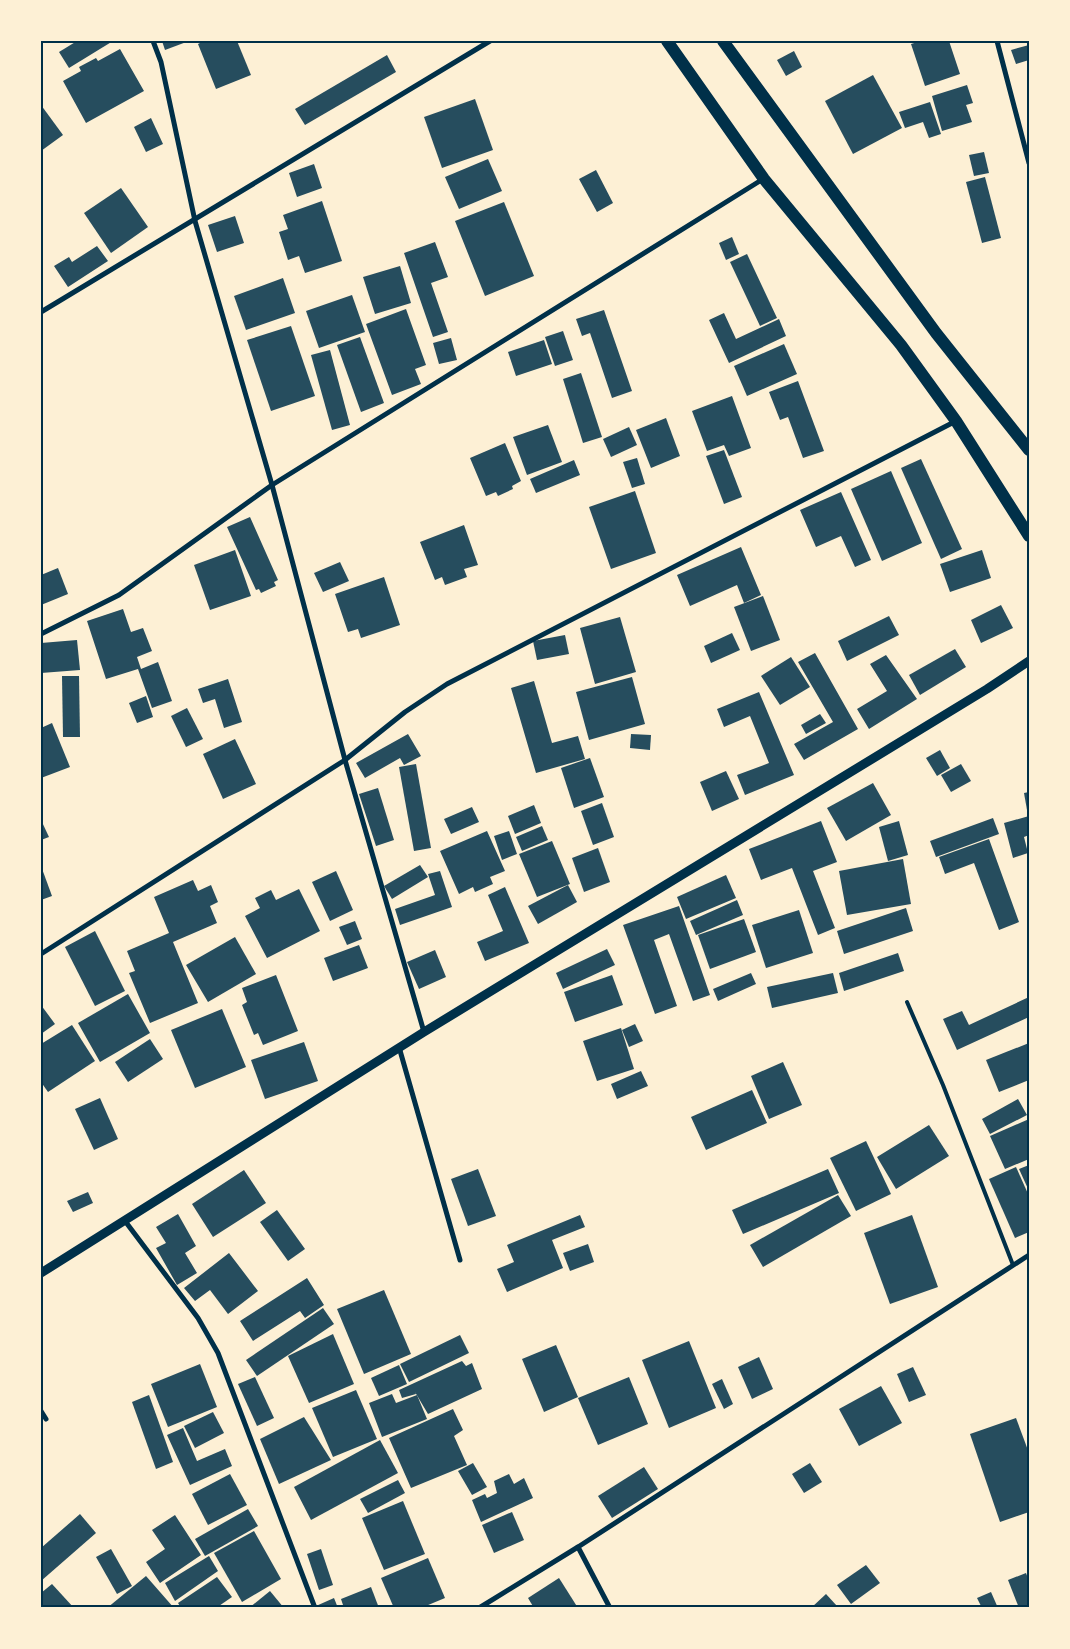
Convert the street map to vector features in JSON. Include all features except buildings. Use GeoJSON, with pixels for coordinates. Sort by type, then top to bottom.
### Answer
{"type":"FeatureCollection","features":[{"type":"Feature","properties":{"kind":"main road"},"geometry":{"type":"LineString","coordinates":[[667,41],[764,178],[901,345],[956,421],[1029,536]]}},
{"type":"Feature","properties":{"kind":"main road"},"geometry":{"type":"LineString","coordinates":[[723,41],[936,333],[1029,450]]}},
{"type":"Feature","properties":{"kind":"street"},"geometry":{"type":"LineString","coordinates":[[153,41],[161,62],[195,221],[272,485],[345,760],[424,1032]]}},
{"type":"Feature","properties":{"kind":"street"},"geometry":{"type":"LineString","coordinates":[[41,312],[195,221],[490,41]]}},
{"type":"Feature","properties":{"kind":"street"},"geometry":{"type":"LineString","coordinates":[[997,41],[1027,143],[1029,163]]}},
{"type":"Feature","properties":{"kind":"street"},"geometry":{"type":"LineString","coordinates":[[41,634],[119,595],[272,485],[764,178]]}},
{"type":"Feature","properties":{"kind":"street"},"geometry":{"type":"LineString","coordinates":[[41,954],[345,760],[405,712],[447,684],[956,421]]}},
{"type":"Feature","properties":{"kind":"street"},"geometry":{"type":"LineString","coordinates":[[41,1273],[399,1047],[987,689],[1029,661]]}},
{"type":"Feature","properties":{"kind":"street"},"geometry":{"type":"LineString","coordinates":[[399,1047],[460,1260]]}},
{"type":"Feature","properties":{"kind":"street"},"geometry":{"type":"LineString","coordinates":[[125,1221],[198,1318],[218,1353],[315,1608]]}},
{"type":"Feature","properties":{"kind":"street"},"geometry":{"type":"LineString","coordinates":[[479,1608],[578,1547],[1029,1255]]}},
{"type":"Feature","properties":{"kind":"street"},"geometry":{"type":"LineString","coordinates":[[41,1410],[46,1419]]}},
{"type":"Feature","properties":{"kind":"street"},"geometry":{"type":"LineString","coordinates":[[578,1547],[610,1608]]}},
{"type":"Feature","properties":{"kind":"lane"},"geometry":{"type":"LineString","coordinates":[[907,1002],[944,1085],[1014,1265]]}}]}
